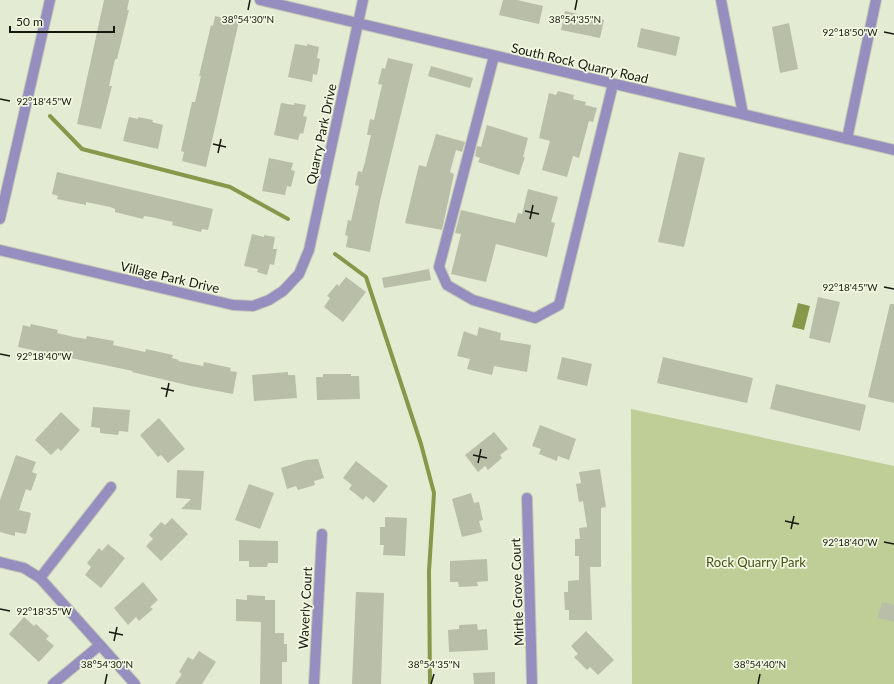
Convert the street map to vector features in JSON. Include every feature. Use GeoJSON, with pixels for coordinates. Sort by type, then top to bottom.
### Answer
{"type":"FeatureCollection","features":[{"type":"Feature","properties":{"kind":"street"},"geometry":{"type":"LineString","coordinates":[[0,219],[50,0]]}},
{"type":"Feature","properties":{"kind":"street","name":"South Rock Quarry Road"},"geometry":{"type":"LineString","coordinates":[[260,0],[894,150]]}},
{"type":"Feature","properties":{"kind":"street","name":"Quarry Park Drive"},"geometry":{"type":"LineString","coordinates":[[309,250],[363,0]]}},
{"type":"Feature","properties":{"kind":"street"},"geometry":{"type":"LineString","coordinates":[[721,0],[743,114]]}},
{"type":"Feature","properties":{"kind":"street"},"geometry":{"type":"LineString","coordinates":[[847,139],[876,0]]}},
{"type":"Feature","properties":{"kind":"street"},"geometry":{"type":"LineString","coordinates":[[494,56],[440,267],[447,285],[473,300],[535,318],[559,305],[613,84]]}},
{"type":"Feature","properties":{"kind":"street","name":"Village Park Drive"},"geometry":{"type":"LineString","coordinates":[[0,250],[233,305],[253,306],[269,300],[283,292],[299,274],[309,250]]}},
{"type":"Feature","properties":{"kind":"street"},"geometry":{"type":"LineString","coordinates":[[40,578],[111,487]]}},
{"type":"Feature","properties":{"kind":"street","name":"Mirtle Grove Court"},"geometry":{"type":"LineString","coordinates":[[527,498],[532,684]]}},
{"type":"Feature","properties":{"kind":"street","name":"Waverly Court"},"geometry":{"type":"LineString","coordinates":[[314,684],[322,534]]}},
{"type":"Feature","properties":{"kind":"street"},"geometry":{"type":"LineString","coordinates":[[0,562],[24,568],[40,578],[135,684]]}},
{"type":"Feature","properties":{"kind":"street"},"geometry":{"type":"LineString","coordinates":[[53,684],[100,645]]}},
{"type":"Feature","properties":{"kind":"green space","name":"Rock Quarry Park"},"geometry":{"type":"Polygon","coordinates":[[[631,409],[894,466],[894,684],[632,684],[631,409]]]}},
{"type":"Feature","properties":{"kind":"shaded area"},"geometry":{"type":"Polygon","coordinates":[[[798,303],[810,306],[804,330],[792,327],[798,303]]]}},
{"type":"Feature","properties":{"kind":"building"},"geometry":{"type":"Polygon","coordinates":[[[104,0],[129,0],[127,10],[129,10],[117,59],[115,59],[109,86],[112,86],[101,129],[77,124],[104,0]]]}},
{"type":"Feature","properties":{"kind":"building"},"geometry":{"type":"Polygon","coordinates":[[[503,0],[517,0],[543,6],[539,24],[499,15],[503,0]]]}},
{"type":"Feature","properties":{"kind":"building"},"geometry":{"type":"Polygon","coordinates":[[[565,11],[604,20],[600,38],[561,30],[565,11]]]}},
{"type":"Feature","properties":{"kind":"building"},"geometry":{"type":"Polygon","coordinates":[[[215,16],[239,21],[206,167],[182,161],[184,152],[181,151],[192,102],[195,102],[201,76],[199,76],[211,25],[213,26],[215,16]]]}},
{"type":"Feature","properties":{"kind":"building"},"geometry":{"type":"Polygon","coordinates":[[[789,23],[798,69],[780,73],[772,27],[789,23]]]}},
{"type":"Feature","properties":{"kind":"building"},"geometry":{"type":"Polygon","coordinates":[[[641,28],[680,37],[676,56],[637,47],[641,28]]]}},
{"type":"Feature","properties":{"kind":"building"},"geometry":{"type":"Polygon","coordinates":[[[295,44],[307,46],[307,44],[319,47],[317,58],[320,59],[317,75],[313,74],[312,82],[288,77],[295,44]]]}},
{"type":"Feature","properties":{"kind":"building"},"geometry":{"type":"Polygon","coordinates":[[[388,58],[413,64],[380,201],[370,252],[346,247],[348,236],[345,235],[348,220],[351,221],[359,186],[355,185],[358,171],[362,172],[371,135],[367,135],[370,119],[374,120],[382,85],[378,84],[382,68],[385,69],[388,58]]]}},
{"type":"Feature","properties":{"kind":"building"},"geometry":{"type":"Polygon","coordinates":[[[431,66],[473,78],[470,88],[428,76],[431,66]]]}},
{"type":"Feature","properties":{"kind":"building"},"geometry":{"type":"Polygon","coordinates":[[[558,91],[574,95],[573,99],[586,102],[585,105],[597,108],[593,122],[589,121],[579,158],[573,156],[567,177],[542,170],[550,141],[539,138],[549,93],[556,95],[558,91]]]}},
{"type":"Feature","properties":{"kind":"building"},"geometry":{"type":"Polygon","coordinates":[[[281,103],[306,105],[303,116],[307,117],[303,134],[300,133],[298,140],[274,135],[281,103]]]}},
{"type":"Feature","properties":{"kind":"building"},"geometry":{"type":"Polygon","coordinates":[[[129,117],[153,120],[152,122],[163,125],[158,149],[123,141],[129,117]]]}},
{"type":"Feature","properties":{"kind":"building"},"geometry":{"type":"Polygon","coordinates":[[[487,125],[528,138],[523,157],[525,157],[519,175],[478,162],[480,158],[475,156],[477,146],[481,147],[487,125]]]}},
{"type":"Feature","properties":{"kind":"building"},"geometry":{"type":"Polygon","coordinates":[[[436,134],[465,142],[462,152],[456,150],[450,172],[454,174],[442,230],[405,223],[419,165],[426,167],[436,134]]]}},
{"type":"Feature","properties":{"kind":"building"},"geometry":{"type":"Polygon","coordinates":[[[679,152],[705,158],[684,247],[658,242],[679,152]]]}},
{"type":"Feature","properties":{"kind":"building"},"geometry":{"type":"Polygon","coordinates":[[[269,158],[293,163],[291,170],[295,171],[291,187],[287,186],[285,195],[262,191],[269,158]]]}},
{"type":"Feature","properties":{"kind":"building"},"geometry":{"type":"Polygon","coordinates":[[[57,172],[213,209],[208,230],[202,229],[201,232],[172,225],[173,222],[144,216],[143,219],[115,212],[115,209],[110,207],[86,202],[86,205],[57,199],[58,196],[52,194],[57,172]]]}},
{"type":"Feature","properties":{"kind":"building"},"geometry":{"type":"Polygon","coordinates":[[[528,189],[558,197],[551,222],[555,223],[547,257],[496,244],[486,282],[451,274],[461,234],[455,233],[461,210],[515,223],[518,213],[522,214],[528,189]]]}},
{"type":"Feature","properties":{"kind":"building"},"geometry":{"type":"Polygon","coordinates":[[[252,234],[264,237],[264,235],[275,237],[273,249],[277,249],[274,265],[270,264],[267,275],[257,272],[258,269],[244,266],[252,234]]]}},
{"type":"Feature","properties":{"kind":"building"},"geometry":{"type":"Polygon","coordinates":[[[429,269],[431,280],[384,288],[382,278],[429,269]]]}},
{"type":"Feature","properties":{"kind":"building"},"geometry":{"type":"Polygon","coordinates":[[[346,277],[366,292],[343,322],[324,307],[330,298],[327,296],[337,284],[339,286],[346,277]]]}},
{"type":"Feature","properties":{"kind":"building"},"geometry":{"type":"Polygon","coordinates":[[[818,297],[840,302],[830,343],[809,338],[818,297]]]}},
{"type":"Feature","properties":{"kind":"building"},"geometry":{"type":"Polygon","coordinates":[[[890,304],[894,304],[894,403],[868,397],[890,304]]]}},
{"type":"Feature","properties":{"kind":"building"},"geometry":{"type":"Polygon","coordinates":[[[31,324],[58,330],[57,333],[74,337],[86,339],[87,336],[114,341],[113,345],[145,352],[146,349],[173,355],[172,358],[179,360],[178,361],[203,366],[204,362],[231,368],[230,371],[237,372],[233,394],[18,347],[23,325],[30,327],[31,324]]]}},
{"type":"Feature","properties":{"kind":"building"},"geometry":{"type":"Polygon","coordinates":[[[479,327],[501,333],[500,340],[531,345],[527,372],[494,366],[492,375],[467,369],[470,359],[457,356],[464,331],[477,336],[479,327]]]}},
{"type":"Feature","properties":{"kind":"building"},"geometry":{"type":"Polygon","coordinates":[[[562,357],[592,364],[587,386],[557,379],[562,357]]]}},
{"type":"Feature","properties":{"kind":"building"},"geometry":{"type":"Polygon","coordinates":[[[663,357],[753,378],[747,403],[657,383],[663,357]]]}},
{"type":"Feature","properties":{"kind":"building"},"geometry":{"type":"Polygon","coordinates":[[[288,372],[288,375],[295,375],[297,398],[254,401],[252,375],[288,372]]]}},
{"type":"Feature","properties":{"kind":"building"},"geometry":{"type":"Polygon","coordinates":[[[323,374],[351,374],[351,376],[359,376],[360,399],[317,400],[316,377],[323,377],[323,374]]]}},
{"type":"Feature","properties":{"kind":"building"},"geometry":{"type":"Polygon","coordinates":[[[776,384],[866,405],[860,431],[770,409],[776,384]]]}},
{"type":"Feature","properties":{"kind":"building"},"geometry":{"type":"Polygon","coordinates":[[[93,407],[130,410],[128,432],[119,431],[118,435],[100,433],[100,428],[91,427],[93,407]]]}},
{"type":"Feature","properties":{"kind":"building"},"geometry":{"type":"Polygon","coordinates":[[[61,412],[80,430],[61,451],[58,448],[51,455],[35,440],[61,412]]]}},
{"type":"Feature","properties":{"kind":"building"},"geometry":{"type":"Polygon","coordinates":[[[159,418],[185,449],[168,463],[161,455],[158,457],[140,435],[159,418]]]}},
{"type":"Feature","properties":{"kind":"building"},"geometry":{"type":"Polygon","coordinates":[[[540,425],[576,439],[569,460],[558,456],[557,461],[539,454],[541,449],[532,446],[540,425]]]}},
{"type":"Feature","properties":{"kind":"building"},"geometry":{"type":"Polygon","coordinates":[[[494,432],[508,449],[500,455],[502,458],[488,470],[485,466],[478,472],[465,455],[494,432]]]}},
{"type":"Feature","properties":{"kind":"building"},"geometry":{"type":"Polygon","coordinates":[[[16,455],[36,462],[32,472],[37,474],[31,491],[26,489],[19,510],[31,513],[26,534],[15,532],[15,536],[0,532],[0,500],[16,455]]]}},
{"type":"Feature","properties":{"kind":"building"},"geometry":{"type":"Polygon","coordinates":[[[318,459],[324,478],[314,481],[315,485],[298,490],[296,486],[287,489],[281,468],[306,460],[318,459]]]}},
{"type":"Feature","properties":{"kind":"building"},"geometry":{"type":"Polygon","coordinates":[[[356,461],[388,486],[374,503],[366,496],[363,500],[349,489],[352,485],[343,478],[356,461]]]}},
{"type":"Feature","properties":{"kind":"building"},"geometry":{"type":"Polygon","coordinates":[[[600,469],[606,507],[601,508],[601,567],[590,567],[592,620],[569,620],[569,610],[565,610],[564,592],[568,592],[568,581],[579,580],[579,556],[575,556],[575,539],[580,539],[579,528],[587,527],[583,501],[579,502],[576,484],[581,483],[579,472],[600,469]]]}},
{"type":"Feature","properties":{"kind":"building"},"geometry":{"type":"Polygon","coordinates":[[[177,470],[204,471],[201,510],[181,509],[191,499],[176,498],[177,470]]]}},
{"type":"Feature","properties":{"kind":"building"},"geometry":{"type":"Polygon","coordinates":[[[249,484],[274,493],[260,529],[235,520],[249,484]]]}},
{"type":"Feature","properties":{"kind":"building"},"geometry":{"type":"Polygon","coordinates":[[[471,493],[474,503],[479,502],[483,520],[479,521],[482,532],[462,537],[452,499],[471,493]]]}},
{"type":"Feature","properties":{"kind":"building"},"geometry":{"type":"Polygon","coordinates":[[[385,517],[407,518],[405,556],[383,555],[384,545],[380,545],[380,527],[385,527],[385,517]]]}},
{"type":"Feature","properties":{"kind":"building"},"geometry":{"type":"Polygon","coordinates":[[[172,518],[188,534],[161,561],[146,546],[153,539],[149,535],[161,522],[165,525],[172,518]]]}},
{"type":"Feature","properties":{"kind":"building"},"geometry":{"type":"Polygon","coordinates":[[[239,540],[278,541],[278,563],[268,563],[267,567],[249,567],[249,561],[239,561],[239,540]]]}},
{"type":"Feature","properties":{"kind":"building"},"geometry":{"type":"Polygon","coordinates":[[[108,544],[125,558],[101,588],[85,575],[91,567],[87,563],[99,548],[102,551],[108,544]]]}},
{"type":"Feature","properties":{"kind":"building"},"geometry":{"type":"Polygon","coordinates":[[[487,559],[488,581],[477,582],[478,586],[459,587],[458,582],[450,582],[450,561],[487,559]]]}},
{"type":"Feature","properties":{"kind":"building"},"geometry":{"type":"Polygon","coordinates":[[[143,582],[158,600],[150,607],[153,609],[139,621],[136,617],[128,625],[114,608],[143,582]]]}},
{"type":"Feature","properties":{"kind":"building"},"geometry":{"type":"Polygon","coordinates":[[[356,592],[384,593],[381,684],[352,684],[356,592]]]}},
{"type":"Feature","properties":{"kind":"building"},"geometry":{"type":"Polygon","coordinates":[[[247,595],[265,596],[265,600],[275,600],[275,633],[284,633],[284,644],[287,644],[287,662],[282,662],[282,684],[260,684],[261,622],[236,621],[236,599],[247,600],[247,595]]]}},
{"type":"Feature","properties":{"kind":"building"},"geometry":{"type":"Polygon","coordinates":[[[882,602],[894,605],[894,622],[878,618],[882,602]]]}},
{"type":"Feature","properties":{"kind":"building"},"geometry":{"type":"Polygon","coordinates":[[[24,617],[34,626],[36,624],[49,636],[46,639],[54,646],[39,662],[9,634],[24,617]]]}},
{"type":"Feature","properties":{"kind":"building"},"geometry":{"type":"Polygon","coordinates":[[[477,624],[478,630],[487,629],[488,650],[449,652],[448,630],[459,629],[459,625],[477,624]]]}},
{"type":"Feature","properties":{"kind":"building"},"geometry":{"type":"Polygon","coordinates":[[[586,631],[614,660],[598,675],[590,667],[587,670],[574,657],[578,654],[571,646],[586,631]]]}},
{"type":"Feature","properties":{"kind":"building"},"geometry":{"type":"Polygon","coordinates":[[[199,651],[216,662],[202,684],[175,684],[182,674],[179,672],[188,657],[193,660],[199,651]]]}},
{"type":"Feature","properties":{"kind":"building"},"geometry":{"type":"Polygon","coordinates":[[[495,672],[495,684],[474,684],[473,673],[495,672]]]}},
{"type":"Feature","properties":{"kind":"waterway"},"geometry":{"type":"LineString","coordinates":[[50,116],[82,149],[230,187],[288,219]]}},
{"type":"Feature","properties":{"kind":"waterway"},"geometry":{"type":"LineString","coordinates":[[335,254],[366,277],[421,444],[434,493],[429,571],[430,684]]}}]}
